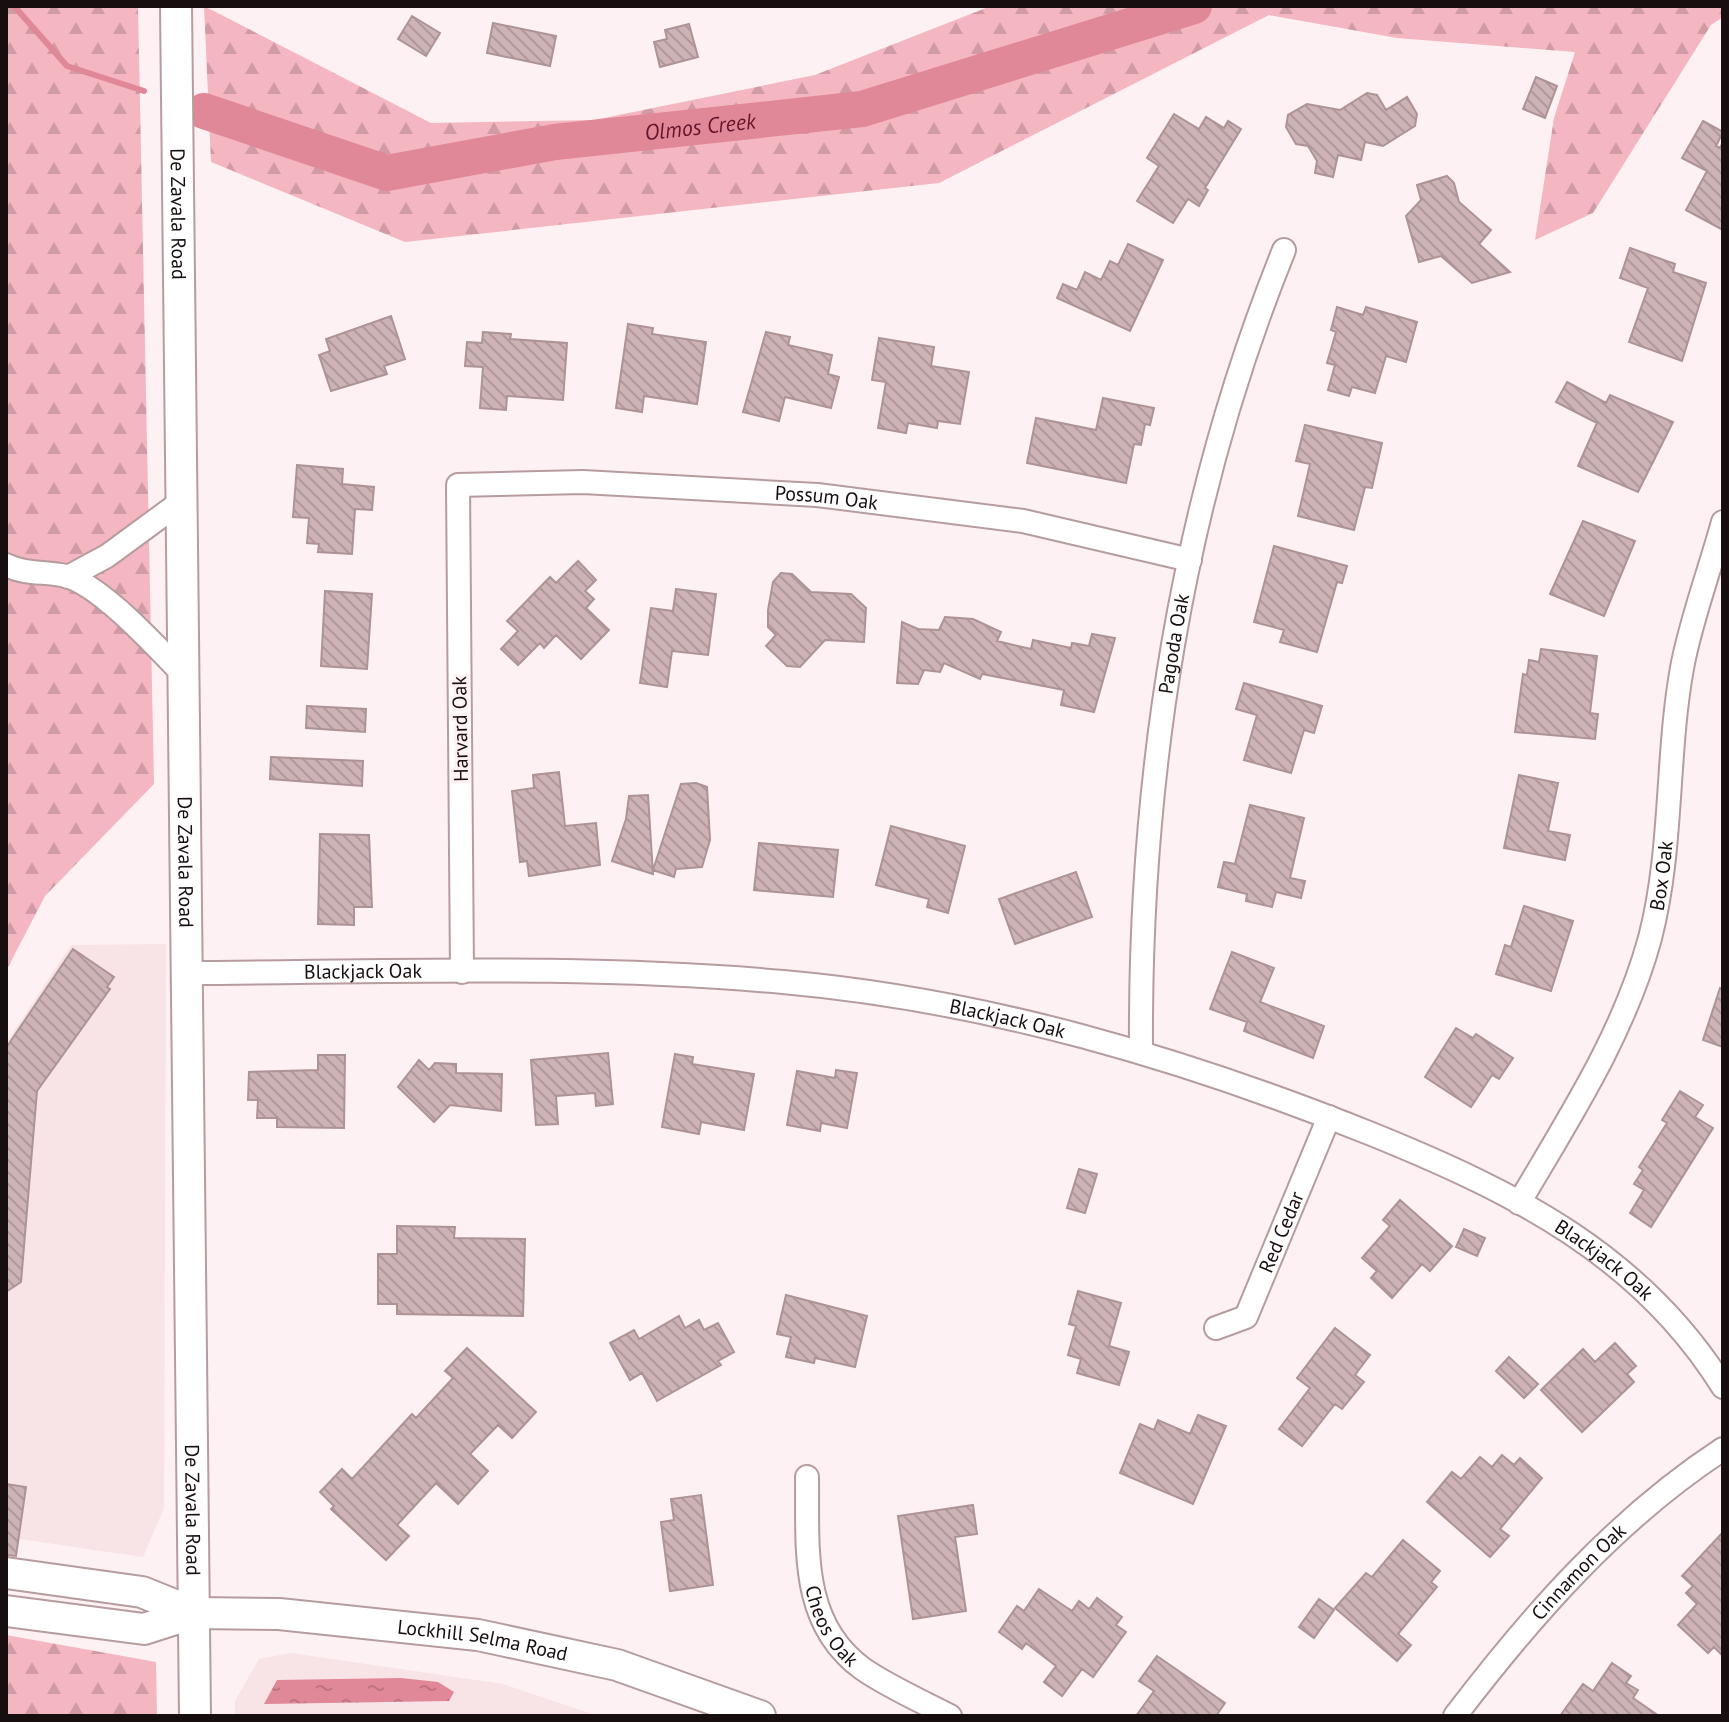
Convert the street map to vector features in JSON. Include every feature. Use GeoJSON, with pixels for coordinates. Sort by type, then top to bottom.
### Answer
{"type":"FeatureCollection","features":[{"type":"Feature","properties":{"kind":"main road","name":"De Zavala Road"},"geometry":{"type":"LineString","coordinates":[[176,6],[195,1716]]}},
{"type":"Feature","properties":{"kind":"main road","name":"Lockhill Selma Road"},"geometry":{"type":"LineString","coordinates":[[6,1573],[142,1592],[194,1613]]}},
{"type":"Feature","properties":{"kind":"main road","name":"Lockhill Selma Road"},"geometry":{"type":"LineString","coordinates":[[6,1611],[144,1629],[194,1613],[279,1614],[478,1635],[617,1665],[760,1716]]}},
{"type":"Feature","properties":{"kind":"street","name":"Pagoda Oak"},"geometry":{"type":"LineString","coordinates":[[1141,1052],[1140,952],[1150,815],[1162,711],[1190,560],[1228,415],[1264,301],[1284,250]]}},
{"type":"Feature","properties":{"kind":"street","name":"Possum Oak"},"geometry":{"type":"LineString","coordinates":[[458,485],[583,482],[817,495],[1023,521],[1190,560]]}},
{"type":"Feature","properties":{"kind":"street","name":"Harvard Oak"},"geometry":{"type":"LineString","coordinates":[[458,485],[462,972]]}},
{"type":"Feature","properties":{"kind":"street"},"geometry":{"type":"LineString","coordinates":[[68,577],[107,556],[182,501]]}},
{"type":"Feature","properties":{"kind":"street","name":"Box Oak"},"geometry":{"type":"LineString","coordinates":[[1519,1203],[1593,1077],[1619,1026],[1639,973],[1661,880],[1683,666],[1723,522]]}},
{"type":"Feature","properties":{"kind":"street"},"geometry":{"type":"LineString","coordinates":[[6,565],[20,572],[68,577],[114,608],[184,675]]}},
{"type":"Feature","properties":{"kind":"street","name":"Blackjack Oak"},"geometry":{"type":"LineString","coordinates":[[187,973],[698,975],[788,982],[985,1012],[1141,1052],[1329,1117],[1436,1161],[1580,1237],[1618,1264],[1683,1330],[1723,1387]]}},
{"type":"Feature","properties":{"kind":"street","name":"Red Cedar"},"geometry":{"type":"LineString","coordinates":[[1216,1328],[1246,1317],[1329,1117]]}},
{"type":"Feature","properties":{"kind":"street","name":"Cinnamon Oak"},"geometry":{"type":"LineString","coordinates":[[1455,1716],[1522,1629],[1579,1568],[1642,1511],[1723,1449]]}},
{"type":"Feature","properties":{"kind":"street","name":"Cheos Oak"},"geometry":{"type":"LineString","coordinates":[[807,1477],[808,1573],[821,1619],[854,1662],[950,1716]]}},
{"type":"Feature","properties":{"kind":"shaded area"},"geometry":{"type":"Polygon","coordinates":[[[166,944],[164,1508],[143,1557],[6,1537],[6,1043],[71,945],[166,944]]]}},
{"type":"Feature","properties":{"kind":"shaded area"},"geometry":{"type":"Polygon","coordinates":[[[291,1653],[503,1684],[598,1716],[235,1716],[235,1701],[259,1659],[291,1653]]]}},
{"type":"Feature","properties":{"kind":"green space"},"geometry":{"type":"Polygon","coordinates":[[[6,6],[138,6],[154,784],[45,896],[6,971],[6,6]]]}},
{"type":"Feature","properties":{"kind":"green space"},"geometry":{"type":"Polygon","coordinates":[[[204,6],[431,123],[594,120],[815,75],[991,6],[1723,6],[1723,17],[1711,25],[1593,213],[1535,240],[1554,118],[1575,52],[1397,38],[1269,15],[939,183],[405,242],[211,162],[204,6]]]}},
{"type":"Feature","properties":{"kind":"green space"},"geometry":{"type":"Polygon","coordinates":[[[6,1635],[156,1662],[157,1716],[6,1716],[6,1635]]]}},
{"type":"Feature","properties":{"kind":"water"},"geometry":{"type":"Polygon","coordinates":[[[401,1678],[438,1682],[454,1692],[449,1701],[264,1704],[277,1680],[401,1678]]]}},
{"type":"Feature","properties":{"kind":"building"},"geometry":{"type":"Polygon","coordinates":[[[412,16],[440,33],[426,56],[398,39],[412,16]]]}},
{"type":"Feature","properties":{"kind":"building"},"geometry":{"type":"Polygon","coordinates":[[[493,23],[556,36],[550,66],[487,53],[493,23]]]}},
{"type":"Feature","properties":{"kind":"building"},"geometry":{"type":"Polygon","coordinates":[[[689,24],[698,57],[660,67],[654,42],[667,39],[665,30],[689,24]]]}},
{"type":"Feature","properties":{"kind":"building"},"geometry":{"type":"Polygon","coordinates":[[[1536,77],[1557,86],[1545,118],[1523,109],[1536,77]]]}},
{"type":"Feature","properties":{"kind":"building"},"geometry":{"type":"Polygon","coordinates":[[[1367,93],[1377,95],[1386,110],[1407,97],[1417,114],[1415,126],[1383,146],[1365,142],[1361,160],[1338,155],[1333,177],[1315,173],[1317,161],[1308,146],[1296,144],[1286,127],[1288,115],[1307,104],[1340,110],[1367,93]]]}},
{"type":"Feature","properties":{"kind":"building"},"geometry":{"type":"Polygon","coordinates":[[[1174,114],[1199,129],[1206,117],[1224,128],[1228,121],[1241,129],[1205,188],[1208,190],[1199,206],[1188,199],[1173,223],[1137,201],[1159,166],[1147,158],[1174,114]]]}},
{"type":"Feature","properties":{"kind":"building"},"geometry":{"type":"Polygon","coordinates":[[[1703,121],[1723,132],[1716,146],[1720,148],[1723,142],[1723,230],[1686,210],[1707,171],[1682,158],[1703,121]]]}},
{"type":"Feature","properties":{"kind":"building"},"geometry":{"type":"Polygon","coordinates":[[[1447,176],[1454,183],[1459,202],[1491,230],[1479,244],[1510,272],[1472,283],[1441,256],[1419,262],[1406,216],[1421,200],[1417,185],[1447,176]]]}},
{"type":"Feature","properties":{"kind":"building"},"geometry":{"type":"Polygon","coordinates":[[[1128,244],[1163,260],[1130,331],[1057,298],[1063,284],[1077,290],[1085,272],[1101,280],[1110,261],[1118,265],[1128,244]]]}},
{"type":"Feature","properties":{"kind":"building"},"geometry":{"type":"Polygon","coordinates":[[[1630,248],[1675,264],[1673,272],[1706,283],[1682,361],[1629,342],[1648,288],[1620,278],[1630,248]]]}},
{"type":"Feature","properties":{"kind":"building"},"geometry":{"type":"Polygon","coordinates":[[[1337,307],[1363,315],[1366,307],[1417,322],[1406,362],[1386,356],[1375,393],[1352,387],[1349,396],[1328,390],[1335,365],[1327,363],[1336,332],[1331,330],[1337,307]]]}},
{"type":"Feature","properties":{"kind":"building"},"geometry":{"type":"Polygon","coordinates":[[[391,316],[405,359],[384,366],[387,374],[331,391],[319,355],[330,351],[326,339],[391,316]]]}},
{"type":"Feature","properties":{"kind":"building"},"geometry":{"type":"Polygon","coordinates":[[[628,324],[653,328],[652,334],[706,342],[697,404],[644,396],[642,412],[616,408],[628,324]]]}},
{"type":"Feature","properties":{"kind":"building"},"geometry":{"type":"Polygon","coordinates":[[[483,332],[511,334],[510,339],[567,343],[563,400],[507,396],[506,410],[480,408],[483,367],[465,366],[467,342],[482,343],[483,332]]]}},
{"type":"Feature","properties":{"kind":"building"},"geometry":{"type":"Polygon","coordinates":[[[766,332],[790,337],[788,345],[832,355],[828,374],[839,377],[831,408],[785,397],[779,421],[743,412],[766,332]]]}},
{"type":"Feature","properties":{"kind":"building"},"geometry":{"type":"Polygon","coordinates":[[[879,338],[934,347],[931,366],[969,372],[960,424],[938,421],[937,428],[908,423],[906,433],[878,428],[886,382],[872,380],[879,338]]]}},
{"type":"Feature","properties":{"kind":"building"},"geometry":{"type":"Polygon","coordinates":[[[1567,382],[1606,403],[1610,395],[1673,422],[1638,492],[1578,466],[1597,423],[1556,402],[1567,382]]]}},
{"type":"Feature","properties":{"kind":"building"},"geometry":{"type":"Polygon","coordinates":[[[1103,398],[1154,408],[1150,425],[1145,424],[1141,445],[1134,444],[1126,483],[1027,463],[1036,418],[1096,430],[1103,398]]]}},
{"type":"Feature","properties":{"kind":"building"},"geometry":{"type":"Polygon","coordinates":[[[1305,425],[1382,443],[1372,488],[1365,487],[1354,530],[1298,516],[1310,464],[1296,461],[1305,425]]]}},
{"type":"Feature","properties":{"kind":"building"},"geometry":{"type":"Polygon","coordinates":[[[297,465],[343,469],[342,484],[374,487],[372,510],[355,509],[352,554],[318,552],[319,544],[307,543],[309,518],[293,517],[297,465]]]}},
{"type":"Feature","properties":{"kind":"building"},"geometry":{"type":"Polygon","coordinates":[[[1583,521],[1635,541],[1604,616],[1550,594],[1583,521]]]}},
{"type":"Feature","properties":{"kind":"building"},"geometry":{"type":"Polygon","coordinates":[[[1274,546],[1347,566],[1342,583],[1337,582],[1317,652],[1280,642],[1284,630],[1254,622],[1274,546]]]}},
{"type":"Feature","properties":{"kind":"building"},"geometry":{"type":"Polygon","coordinates":[[[578,561],[596,580],[585,591],[594,599],[586,608],[609,630],[581,659],[556,635],[544,648],[540,643],[518,665],[501,649],[518,631],[507,621],[550,577],[556,583],[578,561]]]}},
{"type":"Feature","properties":{"kind":"building"},"geometry":{"type":"Polygon","coordinates":[[[781,573],[792,574],[811,592],[851,594],[866,608],[864,642],[825,640],[800,667],[787,666],[766,646],[776,635],[768,627],[768,610],[773,582],[781,573]]]}},
{"type":"Feature","properties":{"kind":"building"},"geometry":{"type":"Polygon","coordinates":[[[676,589],[716,594],[708,655],[672,651],[667,687],[640,683],[651,608],[673,611],[676,589]]]}},
{"type":"Feature","properties":{"kind":"building"},"geometry":{"type":"Polygon","coordinates":[[[325,591],[372,594],[367,669],[321,666],[325,591]]]}},
{"type":"Feature","properties":{"kind":"building"},"geometry":{"type":"Polygon","coordinates":[[[945,617],[973,619],[1001,632],[997,641],[1031,649],[1033,640],[1071,648],[1072,643],[1089,646],[1092,634],[1115,638],[1094,712],[1061,705],[1064,690],[982,674],[980,679],[944,663],[940,672],[924,670],[918,684],[897,683],[902,622],[918,629],[939,630],[945,617]]]}},
{"type":"Feature","properties":{"kind":"building"},"geometry":{"type":"Polygon","coordinates":[[[1541,649],[1597,656],[1590,713],[1598,714],[1595,739],[1515,732],[1523,674],[1527,675],[1529,660],[1539,662],[1541,649]]]}},
{"type":"Feature","properties":{"kind":"building"},"geometry":{"type":"Polygon","coordinates":[[[1244,683],[1322,706],[1314,733],[1304,730],[1291,773],[1244,760],[1257,715],[1236,709],[1244,683]]]}},
{"type":"Feature","properties":{"kind":"building"},"geometry":{"type":"Polygon","coordinates":[[[307,706],[366,709],[365,732],[306,728],[307,706]]]}},
{"type":"Feature","properties":{"kind":"building"},"geometry":{"type":"Polygon","coordinates":[[[271,757],[363,761],[362,786],[270,779],[271,757]]]}},
{"type":"Feature","properties":{"kind":"building"},"geometry":{"type":"Polygon","coordinates":[[[559,772],[565,826],[596,823],[600,865],[529,876],[527,861],[520,862],[512,791],[534,788],[533,775],[559,772]]]}},
{"type":"Feature","properties":{"kind":"building"},"geometry":{"type":"Polygon","coordinates":[[[1519,775],[1558,783],[1548,831],[1570,835],[1565,860],[1504,848],[1519,775]]]}},
{"type":"Feature","properties":{"kind":"building"},"geometry":{"type":"Polygon","coordinates":[[[696,783],[707,787],[710,840],[702,867],[676,869],[674,877],[653,870],[681,784],[696,783]]]}},
{"type":"Feature","properties":{"kind":"building"},"geometry":{"type":"Polygon","coordinates":[[[648,795],[653,874],[612,861],[626,819],[629,796],[648,795]]]}},
{"type":"Feature","properties":{"kind":"building"},"geometry":{"type":"Polygon","coordinates":[[[1250,805],[1304,818],[1290,878],[1305,881],[1301,898],[1276,892],[1272,907],[1246,901],[1247,894],[1218,887],[1224,862],[1235,864],[1250,805]]]}},
{"type":"Feature","properties":{"kind":"building"},"geometry":{"type":"Polygon","coordinates":[[[891,826],[965,846],[948,913],[927,907],[929,899],[876,885],[891,826]]]}},
{"type":"Feature","properties":{"kind":"building"},"geometry":{"type":"Polygon","coordinates":[[[320,834],[369,835],[372,907],[354,907],[354,925],[318,924],[320,834]]]}},
{"type":"Feature","properties":{"kind":"building"},"geometry":{"type":"Polygon","coordinates":[[[759,843],[838,850],[833,897],[754,890],[759,843]]]}},
{"type":"Feature","properties":{"kind":"building"},"geometry":{"type":"Polygon","coordinates":[[[1076,872],[1092,917],[1015,944],[999,899],[1076,872]]]}},
{"type":"Feature","properties":{"kind":"building"},"geometry":{"type":"Polygon","coordinates":[[[1524,906],[1573,921],[1551,991],[1496,974],[1505,945],[1511,947],[1524,906]]]}},
{"type":"Feature","properties":{"kind":"building"},"geometry":{"type":"Polygon","coordinates":[[[73,949],[114,977],[107,987],[110,989],[37,1091],[21,1282],[6,1292],[6,1048],[73,949]]]}},
{"type":"Feature","properties":{"kind":"building"},"geometry":{"type":"Polygon","coordinates":[[[1232,952],[1274,968],[1260,1002],[1324,1026],[1313,1058],[1244,1031],[1247,1022],[1210,1009],[1232,952]]]}},
{"type":"Feature","properties":{"kind":"building"},"geometry":{"type":"Polygon","coordinates":[[[1720,988],[1723,989],[1723,1047],[1703,1040],[1720,988]]]}},
{"type":"Feature","properties":{"kind":"building"},"geometry":{"type":"Polygon","coordinates":[[[1456,1028],[1473,1038],[1476,1034],[1513,1058],[1499,1079],[1492,1075],[1471,1107],[1425,1077],[1456,1028]]]}},
{"type":"Feature","properties":{"kind":"building"},"geometry":{"type":"Polygon","coordinates":[[[608,1053],[613,1104],[596,1106],[595,1093],[556,1096],[558,1124],[536,1125],[531,1060],[608,1053]]]}},
{"type":"Feature","properties":{"kind":"building"},"geometry":{"type":"Polygon","coordinates":[[[675,1054],[693,1057],[692,1064],[754,1074],[744,1130],[701,1122],[699,1134],[662,1127],[675,1054]]]}},
{"type":"Feature","properties":{"kind":"building"},"geometry":{"type":"Polygon","coordinates":[[[318,1055],[345,1055],[344,1128],[277,1127],[277,1118],[257,1118],[258,1100],[248,1100],[249,1072],[318,1070],[318,1055]]]}},
{"type":"Feature","properties":{"kind":"building"},"geometry":{"type":"Polygon","coordinates":[[[419,1060],[429,1070],[435,1063],[456,1064],[456,1073],[502,1074],[501,1111],[450,1105],[434,1122],[398,1087],[419,1060]]]}},
{"type":"Feature","properties":{"kind":"building"},"geometry":{"type":"Polygon","coordinates":[[[836,1070],[857,1073],[847,1128],[821,1123],[820,1131],[787,1125],[797,1071],[835,1078],[836,1070]]]}},
{"type":"Feature","properties":{"kind":"building"},"geometry":{"type":"Polygon","coordinates":[[[1680,1091],[1703,1105],[1695,1117],[1713,1128],[1651,1227],[1630,1213],[1644,1190],[1634,1184],[1643,1170],[1639,1167],[1667,1123],[1662,1120],[1680,1091]]]}},
{"type":"Feature","properties":{"kind":"building"},"geometry":{"type":"Polygon","coordinates":[[[1079,1169],[1097,1174],[1085,1213],[1067,1208],[1079,1169]]]}},
{"type":"Feature","properties":{"kind":"building"},"geometry":{"type":"Polygon","coordinates":[[[1400,1200],[1452,1246],[1430,1271],[1422,1264],[1392,1298],[1371,1278],[1377,1271],[1362,1258],[1390,1226],[1383,1220],[1400,1200]]]}},
{"type":"Feature","properties":{"kind":"building"},"geometry":{"type":"Polygon","coordinates":[[[397,1226],[455,1227],[454,1238],[525,1239],[523,1316],[397,1314],[397,1304],[378,1304],[378,1254],[397,1254],[397,1226]]]}},
{"type":"Feature","properties":{"kind":"building"},"geometry":{"type":"Polygon","coordinates":[[[1464,1229],[1485,1238],[1477,1256],[1456,1247],[1464,1229]]]}},
{"type":"Feature","properties":{"kind":"building"},"geometry":{"type":"Polygon","coordinates":[[[1078,1291],[1121,1303],[1109,1346],[1129,1352],[1119,1385],[1077,1373],[1081,1359],[1068,1355],[1076,1326],[1069,1324],[1078,1291]]]}},
{"type":"Feature","properties":{"kind":"building"},"geometry":{"type":"Polygon","coordinates":[[[786,1295],[867,1316],[855,1367],[815,1358],[814,1363],[786,1357],[791,1337],[777,1334],[786,1295]]]}},
{"type":"Feature","properties":{"kind":"building"},"geometry":{"type":"Polygon","coordinates":[[[679,1316],[685,1328],[699,1320],[704,1330],[718,1323],[734,1352],[718,1361],[721,1365],[657,1401],[642,1373],[630,1380],[610,1343],[634,1330],[639,1339],[679,1316]]]}},
{"type":"Feature","properties":{"kind":"building"},"geometry":{"type":"Polygon","coordinates":[[[1335,1328],[1370,1355],[1355,1375],[1364,1382],[1342,1409],[1335,1404],[1302,1446],[1279,1429],[1310,1388],[1297,1378],[1335,1328]]]}},
{"type":"Feature","properties":{"kind":"building"},"geometry":{"type":"Polygon","coordinates":[[[1615,1343],[1636,1366],[1627,1374],[1634,1382],[1582,1432],[1541,1390],[1583,1349],[1595,1362],[1615,1343]]]}},
{"type":"Feature","properties":{"kind":"building"},"geometry":{"type":"Polygon","coordinates":[[[467,1348],[536,1412],[512,1438],[498,1425],[470,1454],[488,1471],[458,1504],[436,1483],[397,1525],[409,1536],[386,1560],[331,1509],[334,1506],[320,1492],[342,1469],[352,1479],[412,1414],[416,1418],[453,1378],[445,1371],[467,1348]]]}},
{"type":"Feature","properties":{"kind":"building"},"geometry":{"type":"Polygon","coordinates":[[[1509,1357],[1538,1384],[1524,1398],[1496,1371],[1509,1357]]]}},
{"type":"Feature","properties":{"kind":"building"},"geometry":{"type":"Polygon","coordinates":[[[1198,1415],[1226,1426],[1193,1504],[1120,1473],[1140,1424],[1154,1430],[1158,1420],[1190,1434],[1198,1415]]]}},
{"type":"Feature","properties":{"kind":"building"},"geometry":{"type":"Polygon","coordinates":[[[1502,1455],[1514,1465],[1520,1458],[1542,1478],[1500,1529],[1509,1536],[1490,1557],[1427,1502],[1452,1472],[1461,1479],[1480,1457],[1492,1467],[1502,1455]]]}},
{"type":"Feature","properties":{"kind":"building"},"geometry":{"type":"Polygon","coordinates":[[[6,1484],[26,1487],[16,1556],[6,1555],[6,1484]]]}},
{"type":"Feature","properties":{"kind":"building"},"geometry":{"type":"Polygon","coordinates":[[[701,1495],[713,1585],[670,1591],[661,1522],[674,1520],[671,1499],[701,1495]]]}},
{"type":"Feature","properties":{"kind":"building"},"geometry":{"type":"Polygon","coordinates":[[[973,1505],[977,1534],[955,1537],[966,1611],[913,1619],[898,1516],[973,1505]]]}},
{"type":"Feature","properties":{"kind":"building"},"geometry":{"type":"Polygon","coordinates":[[[1723,1532],[1723,1656],[1714,1647],[1708,1653],[1678,1625],[1697,1604],[1686,1593],[1693,1586],[1682,1576],[1723,1532]]]}},
{"type":"Feature","properties":{"kind":"building"},"geometry":{"type":"Polygon","coordinates":[[[1403,1540],[1440,1571],[1431,1582],[1437,1587],[1398,1634],[1411,1645],[1397,1661],[1335,1608],[1366,1573],[1372,1577],[1403,1540]]]}},
{"type":"Feature","properties":{"kind":"building"},"geometry":{"type":"Polygon","coordinates":[[[1039,1589],[1072,1611],[1079,1601],[1089,1609],[1097,1598],[1122,1617],[1116,1625],[1126,1632],[1093,1677],[1082,1669],[1062,1696],[1044,1682],[1056,1666],[1026,1643],[1022,1649],[999,1632],[1017,1606],[1024,1611],[1039,1589]]]}},
{"type":"Feature","properties":{"kind":"building"},"geometry":{"type":"Polygon","coordinates":[[[1319,1599],[1334,1610],[1314,1638],[1299,1627],[1319,1599]]]}},
{"type":"Feature","properties":{"kind":"building"},"geometry":{"type":"Polygon","coordinates":[[[1157,1656],[1225,1703],[1216,1716],[1136,1716],[1154,1691],[1139,1681],[1157,1656]]]}},
{"type":"Feature","properties":{"kind":"building"},"geometry":{"type":"Polygon","coordinates":[[[1612,1663],[1631,1676],[1626,1683],[1638,1690],[1633,1698],[1659,1716],[1560,1716],[1583,1684],[1593,1691],[1612,1663]]]}},
{"type":"Feature","properties":{"kind":"waterway","name":"Olmos Creek"},"geometry":{"type":"LineString","coordinates":[[14,6],[67,66],[144,91]]}},
{"type":"Feature","properties":{"kind":"waterway","name":"Olmos Creek"},"geometry":{"type":"LineString","coordinates":[[204,111],[387,173],[555,142],[862,109],[1194,6]]}}]}
